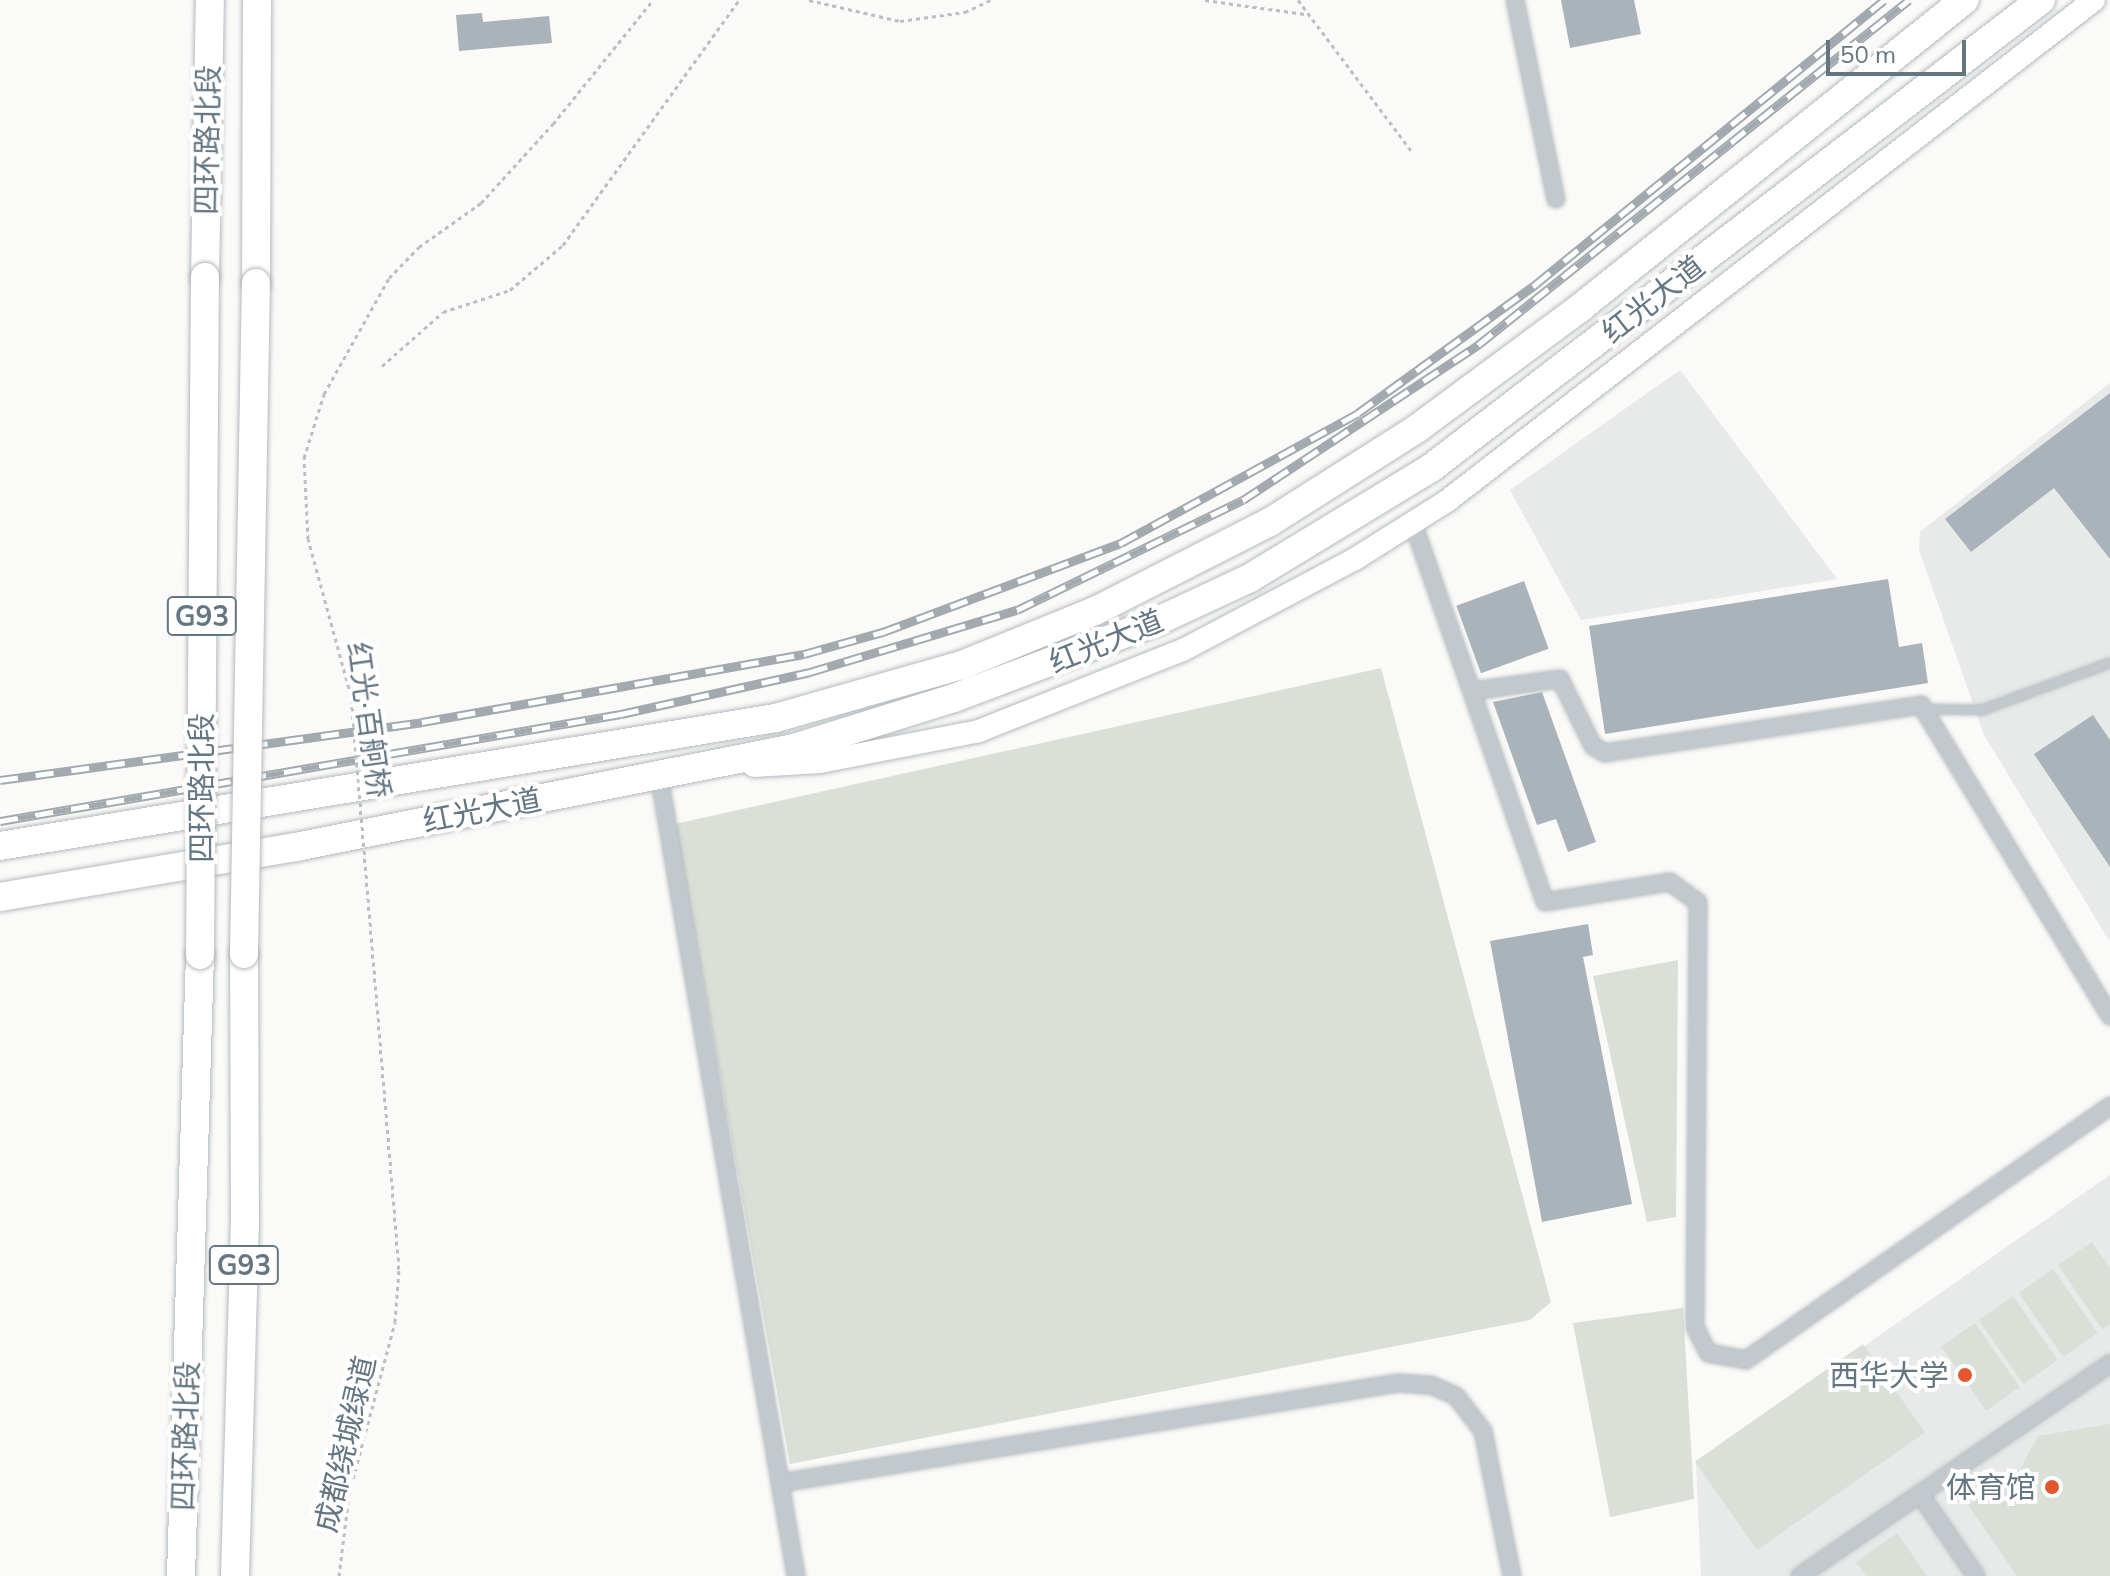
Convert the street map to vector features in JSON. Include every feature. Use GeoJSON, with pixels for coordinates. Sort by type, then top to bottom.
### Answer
{"type":"FeatureCollection","features":[{"type":"Feature","properties":{"kind":"highway","name":"四环路北段"},"geometry":{"type":"LineString","coordinates":[[181,1576],[200,955],[210,0]]}},
{"type":"Feature","properties":{"kind":"highway","name":"四环路北段"},"geometry":{"type":"LineString","coordinates":[[235,1576],[245,1227],[244,954],[256,283],[257,0]]}},
{"type":"Feature","properties":{"kind":"highway","name":"红光大道"},"geometry":{"type":"LineString","coordinates":[[0,846],[776,718],[962,665],[1095,611],[1270,522],[1418,428],[1580,308],[1965,0]]}},
{"type":"Feature","properties":{"kind":"highway","name":"红光大道"},"geometry":{"type":"LineString","coordinates":[[0,897],[794,748],[954,698],[1090,649],[1250,578],[1431,468],[2041,0]]}},
{"type":"Feature","properties":{"kind":"main road"},"geometry":{"type":"LineString","coordinates":[[670,773],[820,762],[979,731],[1249,618],[1413,523],[1698,310],[2094,0]]}},
{"type":"Feature","properties":{"kind":"street"},"geometry":{"type":"LineString","coordinates":[[1515,0],[1556,199]]}},
{"type":"Feature","properties":{"kind":"street"},"geometry":{"type":"LineString","coordinates":[[1413,523],[1545,902],[1670,882],[1698,902],[1695,1327],[1708,1353],[1746,1360],[2110,1106]]}},
{"type":"Feature","properties":{"kind":"street"},"geometry":{"type":"LineString","coordinates":[[1472,691],[1560,679],[1593,746],[1605,753],[1914,704],[1926,709],[2110,1016]]}},
{"type":"Feature","properties":{"kind":"street"},"geometry":{"type":"LineString","coordinates":[[670,773],[796,1576]]}},
{"type":"Feature","properties":{"kind":"street"},"geometry":{"type":"LineString","coordinates":[[1800,1576],[2110,1364]]}},
{"type":"Feature","properties":{"kind":"street"},"geometry":{"type":"LineString","coordinates":[[780,1483],[1399,1383],[1431,1385],[1456,1396],[1483,1431],[1512,1576]]}},
{"type":"Feature","properties":{"kind":"street"},"geometry":{"type":"LineString","coordinates":[[1920,1494],[1976,1576]]}},
{"type":"Feature","properties":{"kind":"lane"},"geometry":{"type":"LineString","coordinates":[[1926,709],[1982,710],[2110,663]]}},
{"type":"Feature","properties":{"kind":"path","name":"红光·百舸桥"},"geometry":{"type":"LineString","coordinates":[[395,1322],[399,1269],[351,696],[308,539],[304,458],[324,394],[389,278],[419,247],[481,203],[553,124],[653,0]]}},
{"type":"Feature","properties":{"kind":"path"},"geometry":{"type":"LineString","coordinates":[[382,366],[443,312],[510,290],[563,245],[739,0]]}},
{"type":"Feature","properties":{"kind":"path"},"geometry":{"type":"LineString","coordinates":[[809,0],[900,21],[965,12],[991,0]]}},
{"type":"Feature","properties":{"kind":"path"},"geometry":{"type":"LineString","coordinates":[[1205,0],[1305,14]]}},
{"type":"Feature","properties":{"kind":"path"},"geometry":{"type":"LineString","coordinates":[[1298,0],[1305,14],[1374,95],[1412,152]]}},
{"type":"Feature","properties":{"kind":"path","name":"成都绕城绿道"},"geometry":{"type":"LineString","coordinates":[[339,1576],[349,1494],[395,1322]]}},
{"type":"Feature","properties":{"kind":"shaded area"},"geometry":{"type":"Polygon","coordinates":[[[1680,370],[1837,579],[1581,620],[1510,490],[1680,370]]]}},
{"type":"Feature","properties":{"kind":"shaded area"},"geometry":{"type":"Polygon","coordinates":[[[2110,383],[2110,942],[1984,735],[1919,550],[1920,532],[2110,383]]]}},
{"type":"Feature","properties":{"kind":"shaded area"},"geometry":{"type":"Polygon","coordinates":[[[1381,668],[1551,1302],[1530,1320],[790,1464],[675,824],[1381,668]]]}},
{"type":"Feature","properties":{"kind":"shaded area"},"geometry":{"type":"Polygon","coordinates":[[[1678,960],[1676,1217],[1647,1222],[1593,976],[1678,960]]]}},
{"type":"Feature","properties":{"kind":"shaded area","name":"西华大学"},"geometry":{"type":"Polygon","coordinates":[[[2110,1175],[2110,1576],[1701,1576],[1696,1463],[2110,1175]]]}},
{"type":"Feature","properties":{"kind":"shaded area"},"geometry":{"type":"Polygon","coordinates":[[[2092,1242],[2110,1268],[2110,1324],[2102,1329],[2058,1265],[2092,1242]]]}},
{"type":"Feature","properties":{"kind":"shaded area"},"geometry":{"type":"Polygon","coordinates":[[[2053,1269],[2098,1333],[2063,1357],[2019,1293],[2053,1269]]]}},
{"type":"Feature","properties":{"kind":"shaded area"},"geometry":{"type":"Polygon","coordinates":[[[2013,1296],[2058,1360],[2023,1384],[1979,1320],[2013,1296]]]}},
{"type":"Feature","properties":{"kind":"shaded area"},"geometry":{"type":"Polygon","coordinates":[[[1683,1308],[1694,1499],[1610,1517],[1573,1323],[1683,1308]]]}},
{"type":"Feature","properties":{"kind":"shaded area"},"geometry":{"type":"Polygon","coordinates":[[[1975,1323],[2020,1387],[1986,1410],[1941,1347],[1975,1323]]]}},
{"type":"Feature","properties":{"kind":"shaded area"},"geometry":{"type":"Polygon","coordinates":[[[1863,1344],[1925,1432],[1757,1550],[1695,1462],[1863,1344]]]}},
{"type":"Feature","properties":{"kind":"shaded area","name":"体育馆"},"geometry":{"type":"Polygon","coordinates":[[[2110,1424],[2110,1576],[2017,1576],[1968,1505],[2020,1469],[2038,1436],[2110,1424]]]}},
{"type":"Feature","properties":{"kind":"shaded area"},"geometry":{"type":"Polygon","coordinates":[[[1897,1533],[1927,1576],[1866,1576],[1856,1562],[1897,1533]]]}},
{"type":"Feature","properties":{"kind":"building"},"geometry":{"type":"Polygon","coordinates":[[[1561,0],[1634,0],[1641,34],[1570,48],[1561,0]]]}},
{"type":"Feature","properties":{"kind":"building"},"geometry":{"type":"Polygon","coordinates":[[[482,13],[483,22],[549,16],[552,43],[459,51],[456,15],[482,13]]]}},
{"type":"Feature","properties":{"kind":"building"},"geometry":{"type":"Polygon","coordinates":[[[2110,393],[2110,559],[2054,488],[1971,552],[1945,519],[2110,393]]]}},
{"type":"Feature","properties":{"kind":"building"},"geometry":{"type":"Polygon","coordinates":[[[1888,579],[1899,647],[1922,643],[1928,683],[1605,734],[1589,626],[1888,579]]]}},
{"type":"Feature","properties":{"kind":"building"},"geometry":{"type":"Polygon","coordinates":[[[1524,581],[1549,649],[1481,673],[1456,606],[1524,581]]]}},
{"type":"Feature","properties":{"kind":"building"},"geometry":{"type":"Polygon","coordinates":[[[1542,692],[1596,842],[1568,852],[1556,819],[1537,825],[1493,702],[1542,692]]]}},
{"type":"Feature","properties":{"kind":"building"},"geometry":{"type":"Polygon","coordinates":[[[2093,715],[2110,740],[2110,867],[2034,754],[2093,715]]]}},
{"type":"Feature","properties":{"kind":"building"},"geometry":{"type":"Polygon","coordinates":[[[1588,924],[1593,955],[1583,957],[1632,1204],[1542,1222],[1490,941],[1588,924]]]}},
{"type":"Feature","properties":{"kind":"railway"},"geometry":{"type":"LineString","coordinates":[[0,780],[422,722],[804,654],[883,632],[1121,543],[1358,413],[1536,284],[1884,0]]}},
{"type":"Feature","properties":{"kind":"railway"},"geometry":{"type":"LineString","coordinates":[[0,821],[621,714],[810,672],[1017,610],[1243,500],[1478,345],[1909,0]]}},
{"type":"Feature","properties":{"kind":"place","name":"西华大学"},"geometry":{"type":"Point","coordinates":[1965,1375]}},
{"type":"Feature","properties":{"kind":"place","name":"体育馆"},"geometry":{"type":"Point","coordinates":[2052,1487]}}]}
